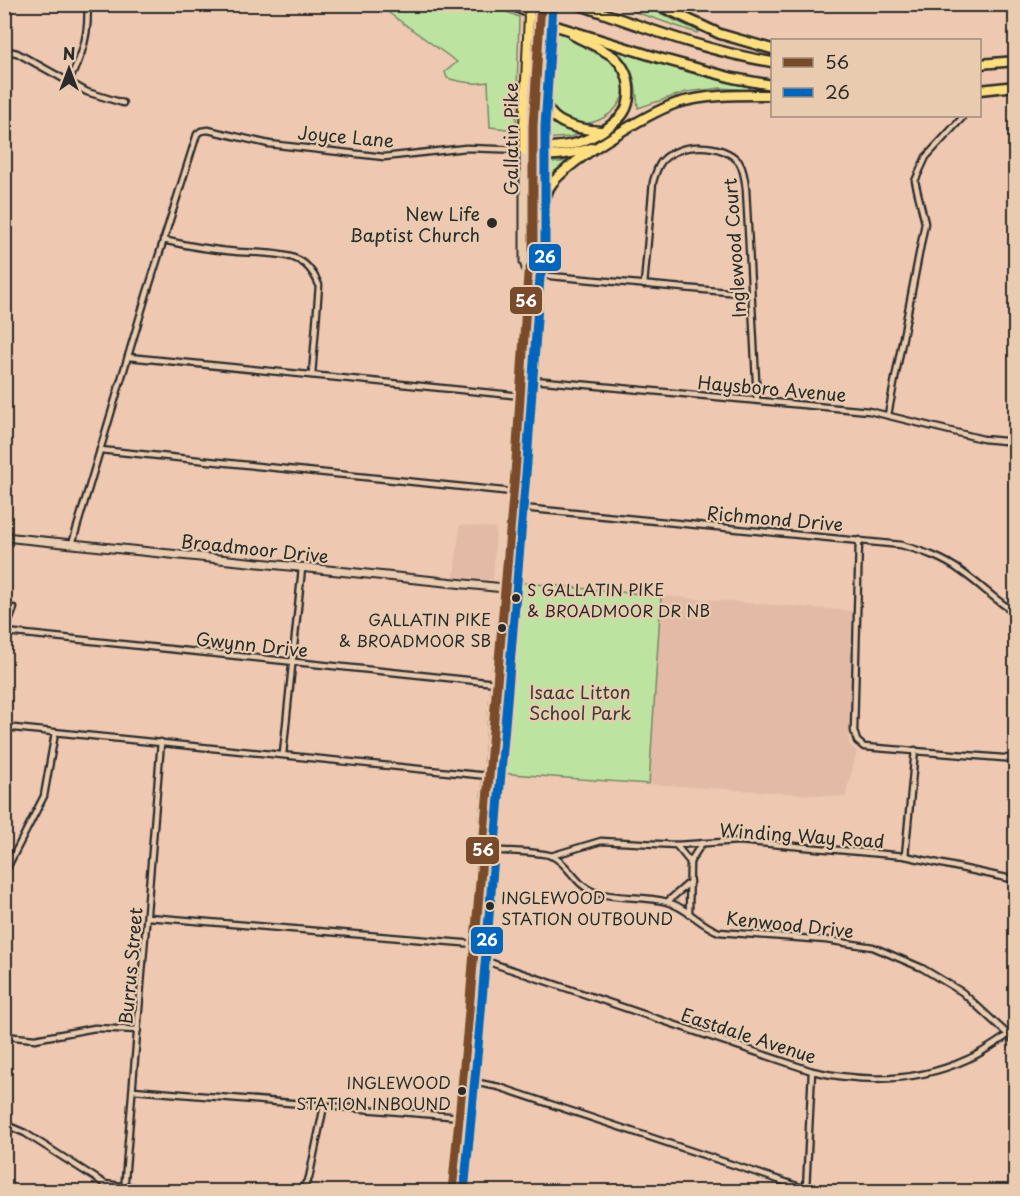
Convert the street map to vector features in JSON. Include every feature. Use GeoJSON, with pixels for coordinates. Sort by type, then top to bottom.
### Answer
{"type":"FeatureCollection","features":[{"type":"Feature","properties":{"kind":"highway"},"geometry":{"type":"LineString","coordinates":[[510,4],[613,56],[625,70],[630,87],[627,106],[617,122],[585,141],[530,151]]}},
{"type":"Feature","properties":{"kind":"highway"},"geometry":{"type":"LineString","coordinates":[[577,4],[663,34],[740,57],[771,62]]}},
{"type":"Feature","properties":{"kind":"highway"},"geometry":{"type":"LineString","coordinates":[[656,4],[720,33],[771,49]]}},
{"type":"Feature","properties":{"kind":"highway"},"geometry":{"type":"LineString","coordinates":[[556,26],[723,75],[771,85]]}},
{"type":"Feature","properties":{"kind":"highway"},"geometry":{"type":"LineString","coordinates":[[537,50],[544,100],[550,113],[560,123],[569,127],[600,131]]}},
{"type":"Feature","properties":{"kind":"highway"},"geometry":{"type":"LineString","coordinates":[[981,64],[1016,61]]}},
{"type":"Feature","properties":{"kind":"highway"},"geometry":{"type":"LineString","coordinates":[[981,90],[1016,86]]}},
{"type":"Feature","properties":{"kind":"highway"},"geometry":{"type":"LineString","coordinates":[[533,258],[538,246],[543,206],[548,191],[556,178],[599,145],[678,103],[710,96],[771,95]]}},
{"type":"Feature","properties":{"kind":"highway"},"geometry":{"type":"LineString","coordinates":[[530,151],[555,156],[572,154],[599,145]]}},
{"type":"Feature","properties":{"kind":"main road","name":"Gallatin Pike"},"geometry":{"type":"LineString","coordinates":[[452,1191],[461,1117],[488,776],[522,396],[528,274],[533,258],[527,48],[530,4]]}},
{"type":"Feature","properties":{"kind":"main road","name":"Gallatin Pike"},"geometry":{"type":"LineString","coordinates":[[528,274],[524,262],[541,4]]}},
{"type":"Feature","properties":{"kind":"main road","name":"Broadmoor Drive"},"geometry":{"type":"LineString","coordinates":[[4,537],[504,588]]}},
{"type":"Feature","properties":{"kind":"street"},"geometry":{"type":"LineString","coordinates":[[68,82],[78,65],[86,40],[87,4]]}},
{"type":"Feature","properties":{"kind":"street"},"geometry":{"type":"LineString","coordinates":[[4,50],[17,53],[102,98],[123,103]]}},
{"type":"Feature","properties":{"kind":"street"},"geometry":{"type":"LineString","coordinates":[[888,415],[925,223],[915,181],[926,157],[962,118]]}},
{"type":"Feature","properties":{"kind":"street","name":"Joyce Lane"},"geometry":{"type":"LineString","coordinates":[[163,240],[197,134],[201,131],[208,130],[269,144],[384,157],[466,148],[530,151]]}},
{"type":"Feature","properties":{"kind":"street","name":"Inglewood Court"},"geometry":{"type":"LineString","coordinates":[[644,285],[653,182],[663,160],[682,149],[718,149],[731,155],[740,164],[744,175],[756,400]]}},
{"type":"Feature","properties":{"kind":"street"},"geometry":{"type":"LineString","coordinates":[[72,544],[163,240],[214,250],[283,255],[295,258],[308,266],[315,274],[319,285],[312,375]]}},
{"type":"Feature","properties":{"kind":"street"},"geometry":{"type":"LineString","coordinates":[[528,274],[750,294]]}},
{"type":"Feature","properties":{"kind":"street"},"geometry":{"type":"LineString","coordinates":[[128,357],[522,396]]}},
{"type":"Feature","properties":{"kind":"street","name":"Haysboro Avenue"},"geometry":{"type":"LineString","coordinates":[[523,379],[869,411],[972,436],[1016,442]]}},
{"type":"Feature","properties":{"kind":"street"},"geometry":{"type":"LineString","coordinates":[[100,450],[513,492]]}},
{"type":"Feature","properties":{"kind":"street","name":"Richmond Drive"},"geometry":{"type":"LineString","coordinates":[[512,507],[901,545],[942,559],[962,571],[1000,603],[1016,613]]}},
{"type":"Feature","properties":{"kind":"street"},"geometry":{"type":"LineString","coordinates":[[859,540],[854,731],[857,741],[864,747],[1016,759]]}},
{"type":"Feature","properties":{"kind":"street"},"geometry":{"type":"LineString","coordinates":[[283,754],[302,568]]}},
{"type":"Feature","properties":{"kind":"street"},"geometry":{"type":"LineString","coordinates":[[5,634],[14,608]]}},
{"type":"Feature","properties":{"kind":"street","name":"Gwynn Drive"},"geometry":{"type":"LineString","coordinates":[[5,634],[496,683]]}},
{"type":"Feature","properties":{"kind":"street"},"geometry":{"type":"LineString","coordinates":[[4,727],[488,776]]}},
{"type":"Feature","properties":{"kind":"street"},"geometry":{"type":"LineString","coordinates":[[4,874],[44,796],[55,733]]}},
{"type":"Feature","properties":{"kind":"street","name":"Burrus Street"},"geometry":{"type":"LineString","coordinates":[[124,1189],[161,742]]}},
{"type":"Feature","properties":{"kind":"street"},"geometry":{"type":"LineString","coordinates":[[905,856],[915,750]]}},
{"type":"Feature","properties":{"kind":"street","name":"Winding Way Road"},"geometry":{"type":"LineString","coordinates":[[551,856],[601,841],[676,845],[739,841],[905,856],[1016,880]]}},
{"type":"Feature","properties":{"kind":"street"},"geometry":{"type":"LineString","coordinates":[[689,914],[690,862],[702,843]]}},
{"type":"Feature","properties":{"kind":"street"},"geometry":{"type":"LineString","coordinates":[[676,845],[690,862]]}},
{"type":"Feature","properties":{"kind":"street"},"geometry":{"type":"LineString","coordinates":[[483,850],[551,856]]}},
{"type":"Feature","properties":{"kind":"street","name":"Kenwood Drive"},"geometry":{"type":"LineString","coordinates":[[551,856],[562,863],[583,886],[592,892],[667,902],[680,907],[706,927],[719,932],[828,940],[873,947],[922,968],[946,982],[980,1008],[1007,1036],[1016,1042]]}},
{"type":"Feature","properties":{"kind":"street"},"geometry":{"type":"LineString","coordinates":[[667,902],[690,882]]}},
{"type":"Feature","properties":{"kind":"street"},"geometry":{"type":"LineString","coordinates":[[148,917],[475,944]]}},
{"type":"Feature","properties":{"kind":"street","name":"Eastdale Avenue"},"geometry":{"type":"LineString","coordinates":[[474,957],[812,1071],[857,1079],[894,1078],[943,1069],[968,1059],[1016,1030]]}},
{"type":"Feature","properties":{"kind":"street"},"geometry":{"type":"LineString","coordinates":[[4,1036],[35,1039],[95,1028],[138,1030]]}},
{"type":"Feature","properties":{"kind":"street"},"geometry":{"type":"LineString","coordinates":[[806,1189],[812,1071]]}},
{"type":"Feature","properties":{"kind":"street"},"geometry":{"type":"LineString","coordinates":[[463,1080],[499,1087],[815,1191]]}},
{"type":"Feature","properties":{"kind":"street"},"geometry":{"type":"LineString","coordinates":[[133,1090],[461,1117]]}},
{"type":"Feature","properties":{"kind":"street"},"geometry":{"type":"LineString","coordinates":[[300,1191],[309,1178],[324,1106]]}},
{"type":"Feature","properties":{"kind":"street"},"geometry":{"type":"LineString","coordinates":[[4,1124],[25,1133],[105,1184],[124,1189],[174,1191]]}},
{"type":"Feature","properties":{"kind":"shaded area"},"geometry":{"type":"Polygon","coordinates":[[[460,525],[496,528],[493,580],[454,577],[460,525]]]}},
{"type":"Feature","properties":{"kind":"shaded area"},"geometry":{"type":"Polygon","coordinates":[[[661,596],[852,611],[849,744],[857,751],[845,797],[649,784],[661,596]]]}},
{"type":"Feature","properties":{"kind":"green space"},"geometry":{"type":"Polygon","coordinates":[[[378,5],[490,5],[519,17],[516,130],[490,127],[488,82],[467,83],[447,78],[445,72],[457,62],[378,5]]]}},
{"type":"Feature","properties":{"kind":"green space"},"geometry":{"type":"Polygon","coordinates":[[[615,5],[642,5],[698,31],[697,33],[615,5]]]}},
{"type":"Feature","properties":{"kind":"green space"},"geometry":{"type":"Polygon","coordinates":[[[550,29],[595,48],[617,67],[624,83],[622,97],[615,109],[603,118],[588,123],[574,123],[560,116],[550,102],[546,76],[550,29]]]}},
{"type":"Feature","properties":{"kind":"green space"},"geometry":{"type":"Polygon","coordinates":[[[610,47],[698,75],[750,87],[749,90],[721,88],[686,92],[638,108],[636,90],[629,66],[610,47]]]}},
{"type":"Feature","properties":{"kind":"green space"},"geometry":{"type":"Polygon","coordinates":[[[542,108],[559,127],[577,134],[570,137],[542,139],[542,108]]]}},
{"type":"Feature","properties":{"kind":"green space"},"geometry":{"type":"Polygon","coordinates":[[[541,162],[567,162],[555,171],[542,189],[541,162]]]}},
{"type":"Feature","properties":{"kind":"green space","name":"Isaac Litton School Park"},"geometry":{"type":"Polygon","coordinates":[[[515,582],[661,596],[649,784],[499,773],[515,582]]]}},
{"type":"Feature","properties":{"kind":"transit line","name":"56"},"geometry":{"type":"LineString","coordinates":[[452,1192],[516,461],[528,274],[533,261],[533,126],[541,4]]}},
{"type":"Feature","properties":{"kind":"transit line","name":"26"},"geometry":{"type":"LineString","coordinates":[[464,1192],[527,462],[540,277],[545,262],[545,126],[553,5]]}},
{"type":"Feature","properties":{"kind":"place","name":"New Life Baptist Church"},"geometry":{"type":"Point","coordinates":[492,223]}},
{"type":"Feature","properties":{"kind":"place","name":"S GALLATIN PIKE & BROADMOOR DR NB"},"geometry":{"type":"Point","coordinates":[516,598]}},
{"type":"Feature","properties":{"kind":"place","name":"GALLATIN PIKE & BROADMOOR SB"},"geometry":{"type":"Point","coordinates":[502,628]}},
{"type":"Feature","properties":{"kind":"place","name":"INGLEWOOD STATION OUTBOUND"},"geometry":{"type":"Point","coordinates":[490,906]}},
{"type":"Feature","properties":{"kind":"place","name":"INGLEWOOD STATION INBOUND"},"geometry":{"type":"Point","coordinates":[462,1091]}}]}
